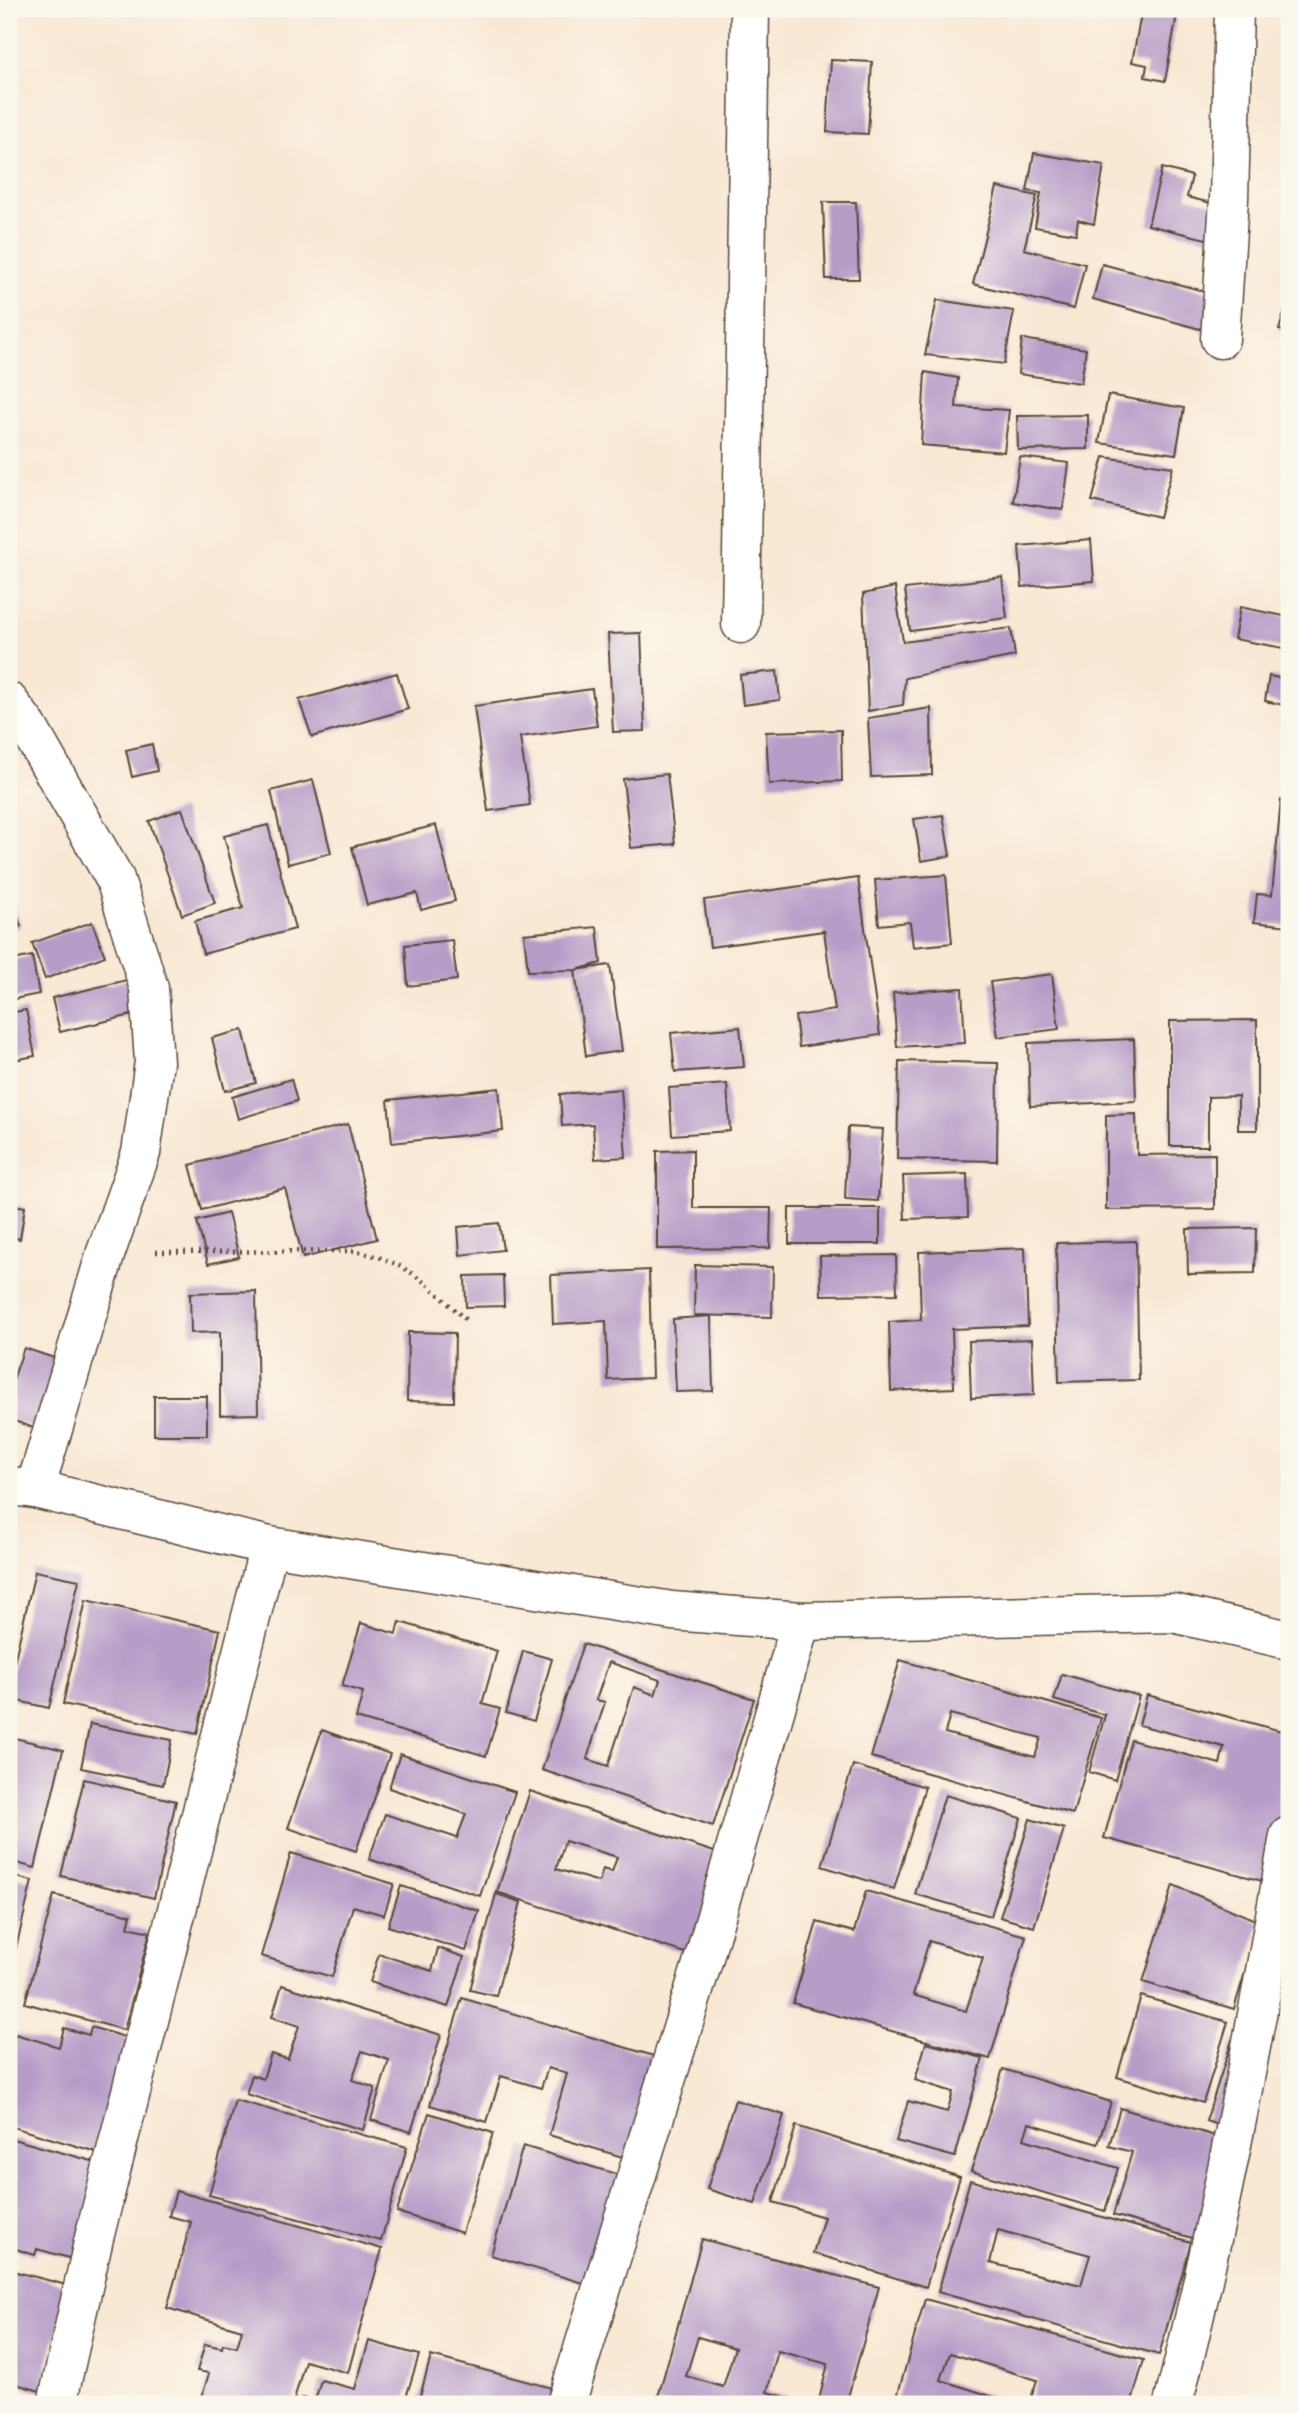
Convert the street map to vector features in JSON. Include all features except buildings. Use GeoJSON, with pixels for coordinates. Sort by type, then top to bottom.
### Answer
{"type":"FeatureCollection","features":[{"type":"Feature","properties":{"kind":"street"},"geometry":{"type":"LineString","coordinates":[[741,624],[750,9]]}},
{"type":"Feature","properties":{"kind":"street"},"geometry":{"type":"LineString","coordinates":[[1220,339],[1229,199],[1234,9]]}},
{"type":"Feature","properties":{"kind":"street"},"geometry":{"type":"LineString","coordinates":[[9,673],[18,714],[115,878],[149,988],[154,1062],[141,1153],[22,1488],[269,1546],[672,1611],[801,1620],[1173,1613],[1289,1640]]}},
{"type":"Feature","properties":{"kind":"street"},"geometry":{"type":"LineString","coordinates":[[57,2404],[97,2224],[269,1546]]}},
{"type":"Feature","properties":{"kind":"street"},"geometry":{"type":"LineString","coordinates":[[566,2404],[703,1961],[801,1620]]}},
{"type":"Feature","properties":{"kind":"street"},"geometry":{"type":"LineString","coordinates":[[1173,2404],[1208,2261],[1259,2009],[1289,1836]]}},
{"type":"Feature","properties":{"kind":"path"},"geometry":{"type":"LineString","coordinates":[[106,1252],[352,1251],[373,1254],[401,1265],[419,1276],[467,1321]]}}]}
